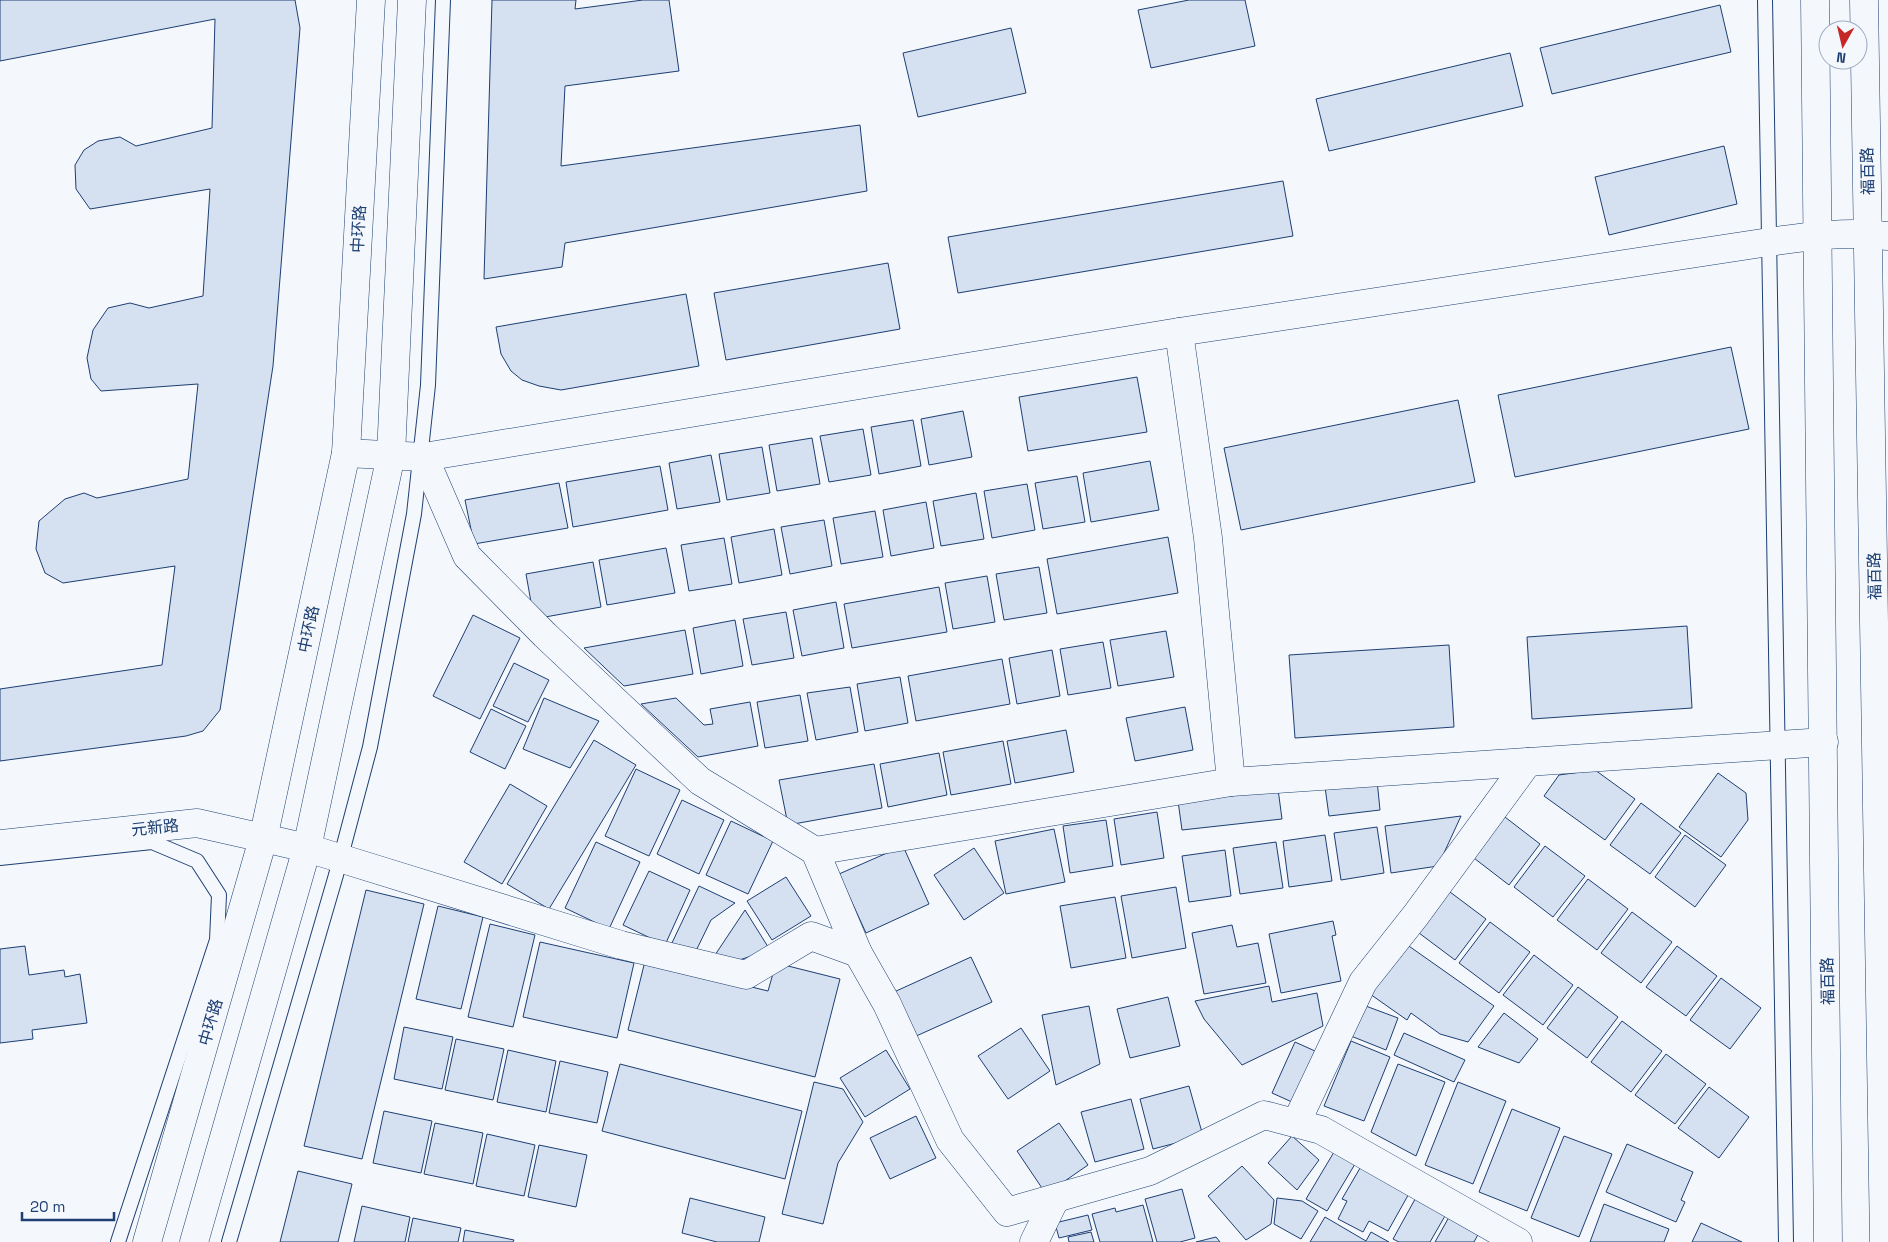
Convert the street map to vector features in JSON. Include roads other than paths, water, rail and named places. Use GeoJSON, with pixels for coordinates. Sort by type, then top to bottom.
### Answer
{"type":"FeatureCollection","features":[{"type":"Feature","properties":{"kind":"street","name":"中环路"},"geometry":{"type":"LineString","coordinates":[[147,1242],[263,839],[346,453],[371,0]]}},
{"type":"Feature","properties":{"kind":"street"},"geometry":{"type":"LineString","coordinates":[[194,1242],[307,848],[391,455],[412,0]]}},
{"type":"Feature","properties":{"kind":"street","name":"福百路"},"geometry":{"type":"LineString","coordinates":[[1815,0],[1828,1242]]}},
{"type":"Feature","properties":{"kind":"street","name":"福百路"},"geometry":{"type":"LineString","coordinates":[[1864,0],[1878,235],[1884,1242]]}},
{"type":"Feature","properties":{"kind":"street"},"geometry":{"type":"LineString","coordinates":[[346,453],[422,457],[1179,332],[1769,242],[1817,235],[1878,235]]}},
{"type":"Feature","properties":{"kind":"street"},"geometry":{"type":"LineString","coordinates":[[1179,332],[1208,538],[1231,782]]}},
{"type":"Feature","properties":{"kind":"street"},"geometry":{"type":"LineString","coordinates":[[422,457],[467,556],[545,635],[700,781],[815,851],[858,953],[887,1004],[950,1140],[1007,1212],[1150,1171],[1264,1115],[1321,1130],[1518,1242]]}},
{"type":"Feature","properties":{"kind":"street"},"geometry":{"type":"LineString","coordinates":[[815,851],[1231,782],[1824,742]]}},
{"type":"Feature","properties":{"kind":"street"},"geometry":{"type":"LineString","coordinates":[[1296,1123],[1363,982],[1416,915],[1528,762]]}},
{"type":"Feature","properties":{"kind":"street","name":"元新路"},"geometry":{"type":"LineString","coordinates":[[0,844],[197,823],[307,848],[621,945],[746,975],[811,936],[858,953]]}},
{"type":"Feature","properties":{"kind":"street"},"geometry":{"type":"LineString","coordinates":[[1034,1242],[1055,1198]]}},
{"type":"Feature","properties":{"kind":"lane"},"geometry":{"type":"LineString","coordinates":[[228,1242],[341,858],[370,747],[414,514],[422,457],[428,385],[443,0]]}},
{"type":"Feature","properties":{"kind":"lane"},"geometry":{"type":"LineString","coordinates":[[1765,0],[1786,1242]]}},
{"type":"Feature","properties":{"kind":"lane"},"geometry":{"type":"LineString","coordinates":[[0,858],[152,842],[196,861],[219,895],[217,940],[118,1242]]}}]}
